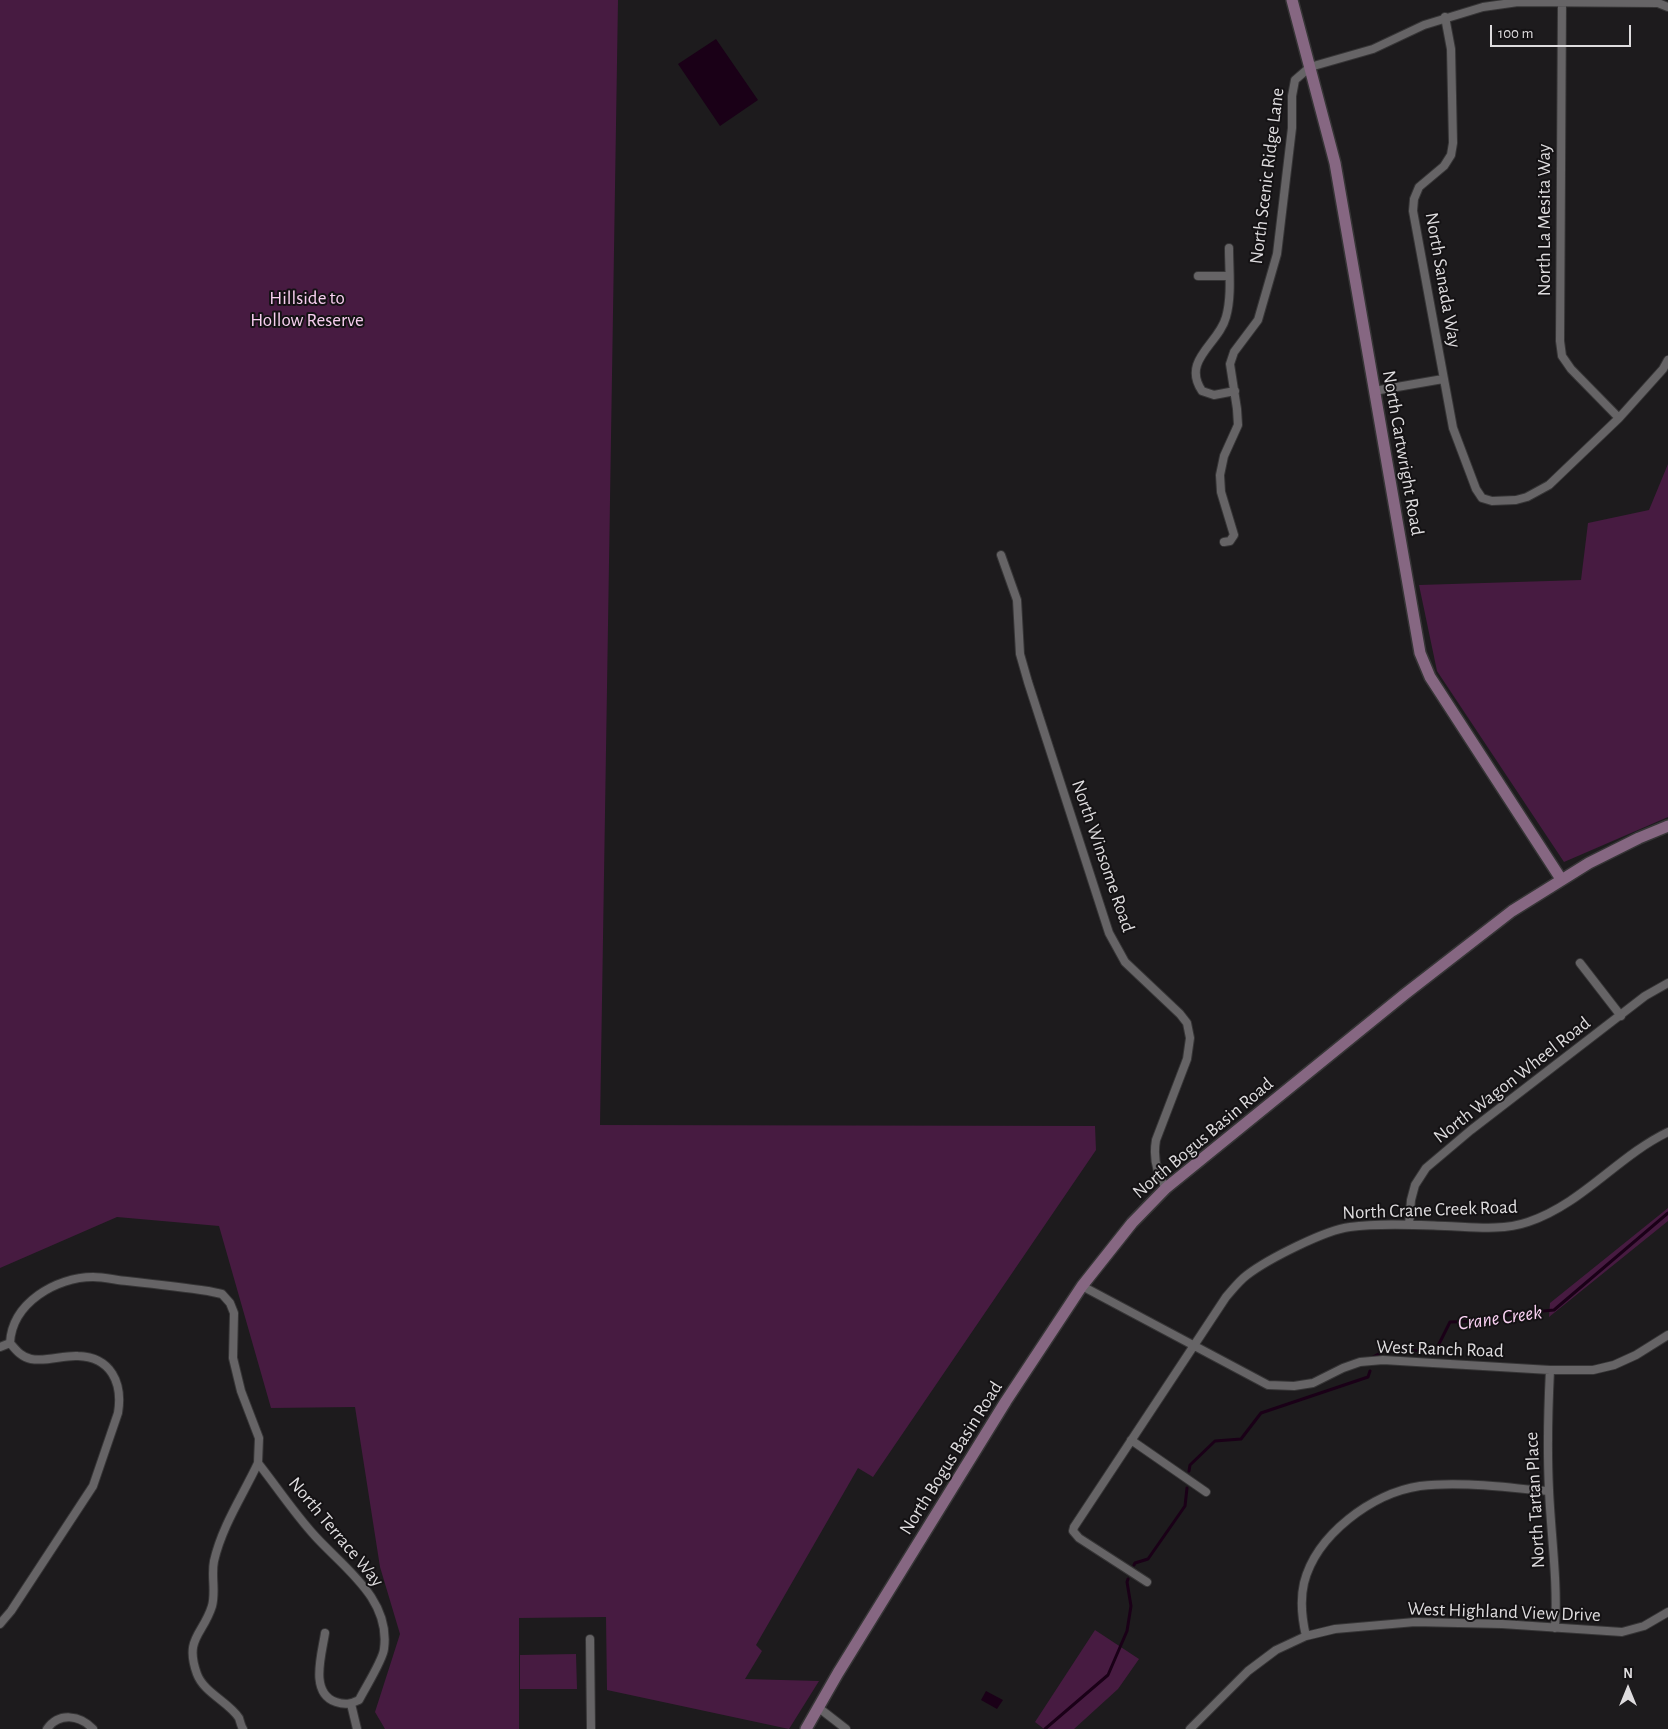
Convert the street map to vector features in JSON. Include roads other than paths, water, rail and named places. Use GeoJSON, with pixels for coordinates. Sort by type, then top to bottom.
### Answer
{"type":"FeatureCollection","features":[{"type":"Feature","properties":{"kind":"street","name":"North Cartwright Road"},"geometry":{"type":"LineString","coordinates":[[1292,0],[1335,163],[1420,653],[1430,677],[1561,879]]}},
{"type":"Feature","properties":{"kind":"street"},"geometry":{"type":"LineString","coordinates":[[1310,67],[1373,49],[1424,25],[1445,17],[1483,7],[1518,2],[1562,1],[1658,3],[1668,7]]}},
{"type":"Feature","properties":{"kind":"street","name":"North La Mesita Way"},"geometry":{"type":"LineString","coordinates":[[1562,1],[1560,341],[1562,356],[1571,369],[1619,418]]}},
{"type":"Feature","properties":{"kind":"street","name":"North Sanada Way"},"geometry":{"type":"LineString","coordinates":[[1445,17],[1451,49],[1453,143],[1451,155],[1444,166],[1419,187],[1414,198],[1414,211],[1453,428],[1476,489],[1482,498],[1503,502],[1527,497],[1539,492],[1550,485],[1619,418]]}},
{"type":"Feature","properties":{"kind":"street","name":"North Scenic Ridge Lane"},"geometry":{"type":"LineString","coordinates":[[1224,542],[1230,541],[1234,535],[1221,492],[1220,475],[1224,456],[1238,425],[1230,364],[1234,352],[1258,320],[1276,254],[1292,128],[1292,96],[1295,80],[1310,67]]}},
{"type":"Feature","properties":{"kind":"street"},"geometry":{"type":"LineString","coordinates":[[1229,248],[1229,301],[1227,316],[1222,329],[1200,356],[1196,383],[1202,392],[1214,395],[1234,391]]}},
{"type":"Feature","properties":{"kind":"street"},"geometry":{"type":"LineString","coordinates":[[1198,276],[1229,276]]}},
{"type":"Feature","properties":{"kind":"street"},"geometry":{"type":"LineString","coordinates":[[1619,418],[1663,369],[1668,360]]}},
{"type":"Feature","properties":{"kind":"street"},"geometry":{"type":"LineString","coordinates":[[1374,391],[1443,379]]}},
{"type":"Feature","properties":{"kind":"street","name":"North Winsome Road"},"geometry":{"type":"LineString","coordinates":[[1001,555],[1017,600],[1020,654],[1109,933],[1125,962],[1180,1014],[1187,1023],[1190,1038],[1187,1059],[1156,1140],[1154,1150],[1160,1179],[1166,1188]]}},
{"type":"Feature","properties":{"kind":"street","name":"North Bogus Basin Road"},"geometry":{"type":"LineString","coordinates":[[806,1729],[1006,1401],[1082,1286],[1132,1223],[1166,1188],[1443,964],[1512,911],[1589,863],[1668,826]]}},
{"type":"Feature","properties":{"kind":"street"},"geometry":{"type":"LineString","coordinates":[[1580,963],[1621,1016]]}},
{"type":"Feature","properties":{"kind":"street","name":"North Wagon Wheel Road"},"geometry":{"type":"LineString","coordinates":[[1409,1225],[1411,1200],[1415,1185],[1426,1168],[1471,1130],[1645,996],[1668,983]]}},
{"type":"Feature","properties":{"kind":"street","name":"North Crane Creek Road"},"geometry":{"type":"LineString","coordinates":[[1147,1582],[1079,1538],[1073,1531],[1077,1521],[1226,1296],[1247,1275],[1278,1256],[1330,1232],[1350,1227],[1409,1225],[1500,1228],[1526,1223],[1546,1216],[1564,1206],[1645,1145],[1668,1132]]}},
{"type":"Feature","properties":{"kind":"street"},"geometry":{"type":"LineString","coordinates":[[0,1624],[11,1611],[92,1486],[118,1413],[120,1402],[120,1390],[114,1376],[106,1365],[92,1358],[78,1356],[31,1359],[20,1354],[10,1343],[11,1332],[16,1318],[36,1296],[54,1285],[93,1277],[222,1294],[230,1303],[234,1313],[233,1358],[241,1391],[260,1438],[258,1463],[220,1541],[214,1562],[214,1596],[211,1609],[199,1631],[193,1648],[193,1660],[198,1677],[238,1717],[243,1729]]}},
{"type":"Feature","properties":{"kind":"street","name":"West Ranch Road"},"geometry":{"type":"LineString","coordinates":[[1082,1286],[1268,1385],[1294,1386],[1312,1383],[1360,1362],[1383,1360],[1550,1370],[1593,1370],[1614,1365],[1636,1355],[1668,1335]]}},
{"type":"Feature","properties":{"kind":"street"},"geometry":{"type":"LineString","coordinates":[[0,1348],[10,1343]]}},
{"type":"Feature","properties":{"kind":"street","name":"North Tartan Place"},"geometry":{"type":"LineString","coordinates":[[1550,1370],[1548,1427],[1549,1491],[1556,1588],[1555,1628]]}},
{"type":"Feature","properties":{"kind":"street"},"geometry":{"type":"LineString","coordinates":[[1130,1440],[1206,1492]]}},
{"type":"Feature","properties":{"kind":"street","name":"North Terrace Way"},"geometry":{"type":"LineString","coordinates":[[258,1463],[315,1536],[354,1574],[370,1595],[383,1623],[384,1651],[359,1700],[351,1704]]}},
{"type":"Feature","properties":{"kind":"street"},"geometry":{"type":"LineString","coordinates":[[1306,1636],[1302,1605],[1304,1583],[1312,1562],[1333,1533],[1359,1510],[1389,1494],[1419,1486],[1447,1484],[1549,1491]]}},
{"type":"Feature","properties":{"kind":"street","name":"West Highland View Drive"},"geometry":{"type":"LineString","coordinates":[[1190,1729],[1248,1670],[1276,1650],[1306,1636],[1335,1629],[1415,1622],[1455,1622],[1622,1632],[1644,1626],[1668,1612]]}},
{"type":"Feature","properties":{"kind":"street"},"geometry":{"type":"LineString","coordinates":[[325,1633],[319,1683],[323,1694],[330,1700],[342,1704],[351,1704],[357,1729]]}},
{"type":"Feature","properties":{"kind":"street"},"geometry":{"type":"LineString","coordinates":[[590,1640],[591,1729]]}},
{"type":"Feature","properties":{"kind":"street"},"geometry":{"type":"LineString","coordinates":[[819,1708],[846,1729]]}},
{"type":"Feature","properties":{"kind":"street"},"geometry":{"type":"LineString","coordinates":[[47,1729],[51,1724],[62,1718],[72,1717],[80,1719],[93,1729]]}},
{"type":"Feature","properties":{"kind":"waterway","name":"Crane Creek"},"geometry":{"type":"LineString","coordinates":[[1373,1357],[1384,1351],[1436,1350],[1450,1322],[1484,1321],[1512,1314],[1554,1310],[1668,1213]]}},
{"type":"Feature","properties":{"kind":"waterway","name":"Crane Creek"},"geometry":{"type":"LineString","coordinates":[[1189,1471],[1190,1465],[1215,1441],[1241,1439],[1261,1413],[1368,1377],[1370,1371]]}},
{"type":"Feature","properties":{"kind":"waterway","name":"Crane Creek"},"geometry":{"type":"LineString","coordinates":[[1134,1565],[1148,1559],[1185,1506],[1187,1488]]}},
{"type":"Feature","properties":{"kind":"waterway","name":"Crane Creek"},"geometry":{"type":"LineString","coordinates":[[1045,1729],[1108,1675],[1127,1631],[1131,1606],[1128,1579]]}},
{"type":"Feature","properties":{"kind":"park label","name":"Hillside to Hollow Reserve"},"geometry":{"type":"Point","coordinates":[307,309]}}]}
